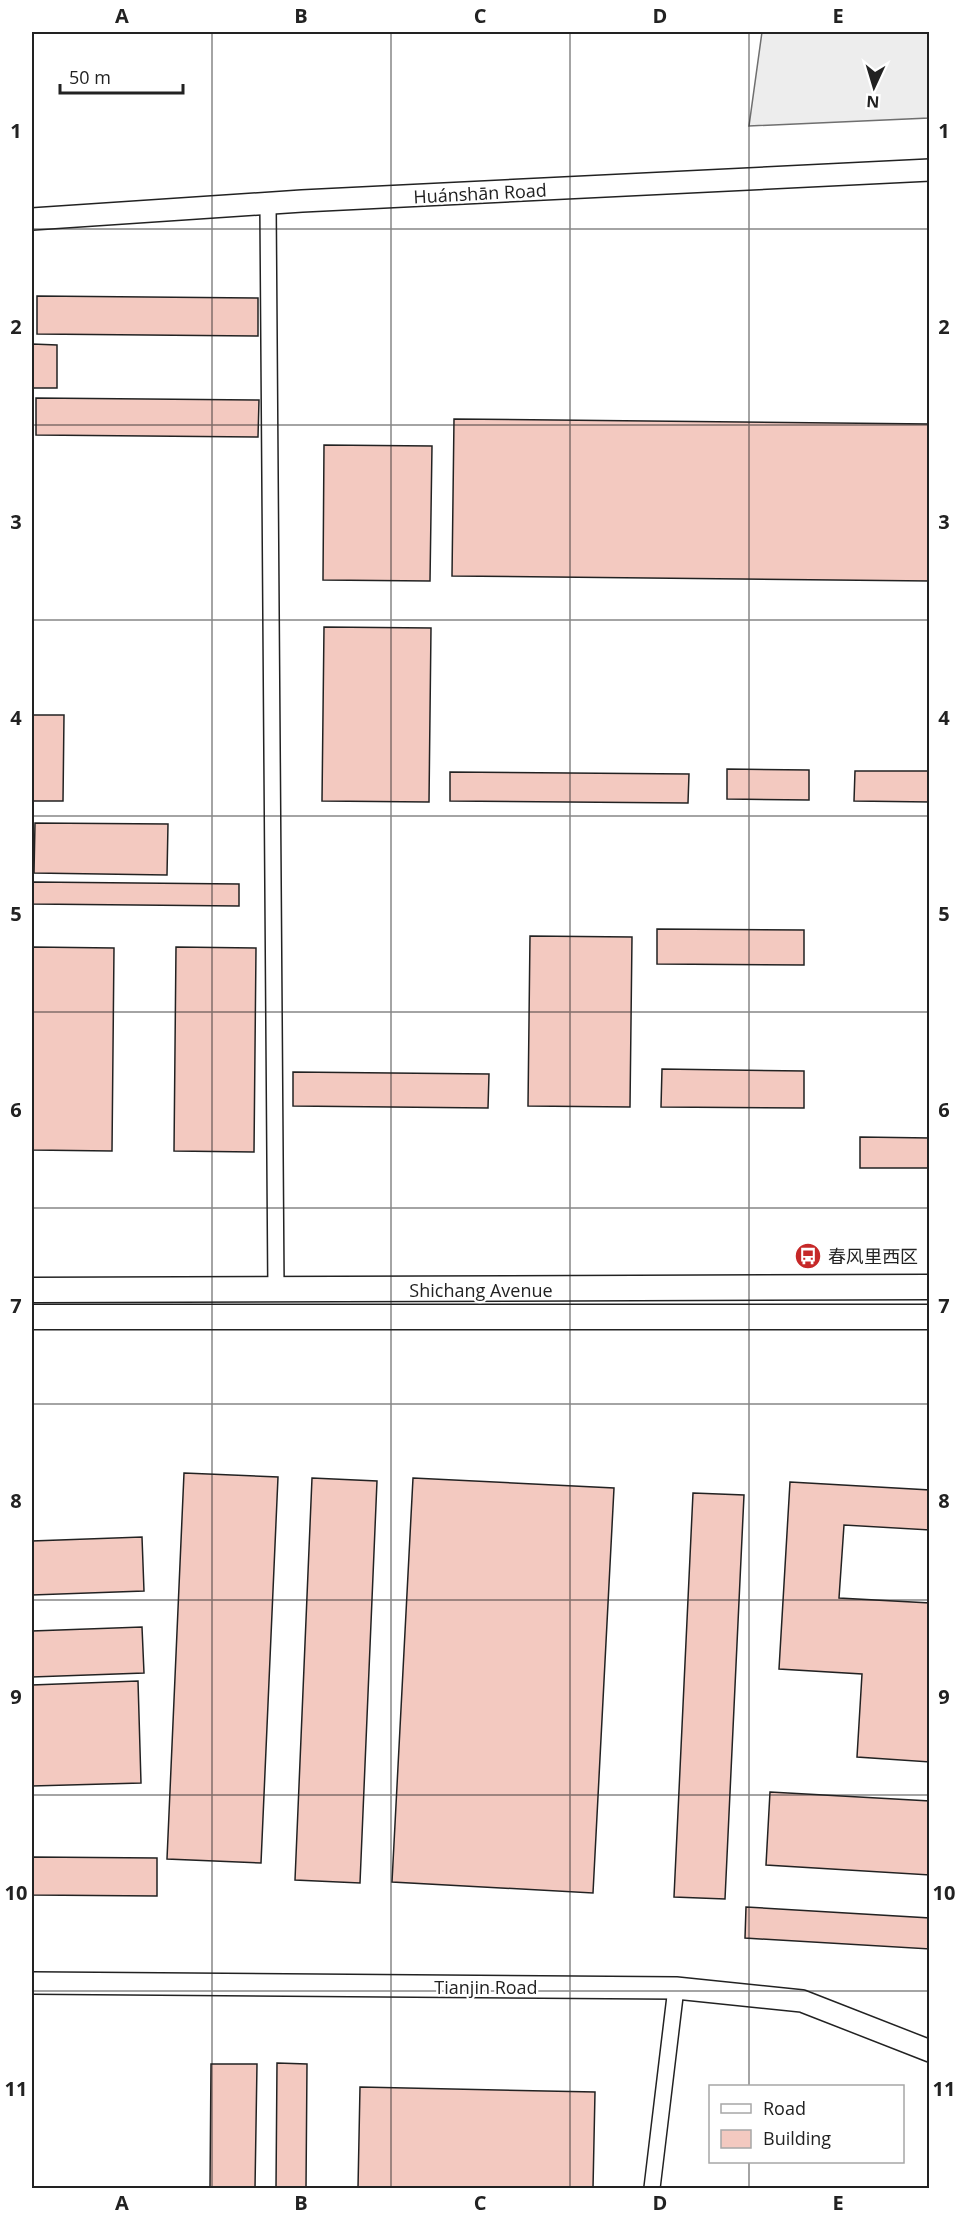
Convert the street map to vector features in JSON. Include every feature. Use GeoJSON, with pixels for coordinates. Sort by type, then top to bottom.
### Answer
{"type":"FeatureCollection","features":[{"type":"Feature","properties":{"kind":"main road","name":"Huánshān Road"},"geometry":{"type":"LineString","coordinates":[[32,219],[268,204],[930,170]]}},
{"type":"Feature","properties":{"kind":"main road","name":"Shichang Avenue"},"geometry":{"type":"LineString","coordinates":[[32,1290],[276,1291],[930,1287]]}},
{"type":"Feature","properties":{"kind":"main road","name":"Shichang Avenue"},"geometry":{"type":"LineString","coordinates":[[32,1317],[930,1317]]}},
{"type":"Feature","properties":{"kind":"main road","name":"Tianjin Road"},"geometry":{"type":"LineString","coordinates":[[32,1983],[676,1988],[802,2001],[930,2051]]}},
{"type":"Feature","properties":{"kind":"street"},"geometry":{"type":"LineString","coordinates":[[268,204],[276,1291]]}},
{"type":"Feature","properties":{"kind":"street"},"geometry":{"type":"LineString","coordinates":[[652,2188],[676,1988]]}},
{"type":"Feature","properties":{"kind":"shaded area"},"geometry":{"type":"Polygon","coordinates":[[[762,32],[929,32],[929,118],[749,126],[762,32]]]}},
{"type":"Feature","properties":{"kind":"building"},"geometry":{"type":"Polygon","coordinates":[[[37,296],[258,298],[258,336],[37,334],[37,296]]]}},
{"type":"Feature","properties":{"kind":"building"},"geometry":{"type":"Polygon","coordinates":[[[32,344],[57,345],[57,388],[32,388],[32,344]]]}},
{"type":"Feature","properties":{"kind":"building"},"geometry":{"type":"Polygon","coordinates":[[[36,398],[259,400],[258,437],[36,435],[36,398]]]}},
{"type":"Feature","properties":{"kind":"building"},"geometry":{"type":"Polygon","coordinates":[[[454,419],[930,424],[930,581],[452,576],[454,419]]]}},
{"type":"Feature","properties":{"kind":"building"},"geometry":{"type":"Polygon","coordinates":[[[324,445],[432,446],[430,581],[323,580],[324,445]]]}},
{"type":"Feature","properties":{"kind":"building"},"geometry":{"type":"Polygon","coordinates":[[[324,627],[431,628],[429,802],[322,801],[324,627]]]}},
{"type":"Feature","properties":{"kind":"building"},"geometry":{"type":"Polygon","coordinates":[[[32,715],[64,715],[63,801],[32,801],[32,715]]]}},
{"type":"Feature","properties":{"kind":"building"},"geometry":{"type":"Polygon","coordinates":[[[727,769],[809,770],[809,800],[727,799],[727,769]]]}},
{"type":"Feature","properties":{"kind":"building"},"geometry":{"type":"Polygon","coordinates":[[[855,771],[930,771],[930,802],[854,801],[855,771]]]}},
{"type":"Feature","properties":{"kind":"building"},"geometry":{"type":"Polygon","coordinates":[[[450,772],[689,774],[688,803],[450,801],[450,772]]]}},
{"type":"Feature","properties":{"kind":"building"},"geometry":{"type":"Polygon","coordinates":[[[35,823],[168,824],[167,875],[34,873],[35,823]]]}},
{"type":"Feature","properties":{"kind":"building"},"geometry":{"type":"Polygon","coordinates":[[[33,882],[239,884],[239,906],[32,904],[33,882]]]}},
{"type":"Feature","properties":{"kind":"building"},"geometry":{"type":"Polygon","coordinates":[[[657,929],[804,930],[804,965],[657,964],[657,929]]]}},
{"type":"Feature","properties":{"kind":"building"},"geometry":{"type":"Polygon","coordinates":[[[530,936],[632,937],[630,1107],[528,1106],[530,936]]]}},
{"type":"Feature","properties":{"kind":"building"},"geometry":{"type":"Polygon","coordinates":[[[32,947],[114,948],[112,1151],[32,1150],[32,947]]]}},
{"type":"Feature","properties":{"kind":"building"},"geometry":{"type":"Polygon","coordinates":[[[176,947],[256,948],[254,1152],[174,1151],[176,947]]]}},
{"type":"Feature","properties":{"kind":"building"},"geometry":{"type":"Polygon","coordinates":[[[662,1069],[804,1071],[804,1108],[661,1107],[662,1069]]]}},
{"type":"Feature","properties":{"kind":"building"},"geometry":{"type":"Polygon","coordinates":[[[293,1072],[489,1074],[488,1108],[293,1106],[293,1072]]]}},
{"type":"Feature","properties":{"kind":"building"},"geometry":{"type":"Polygon","coordinates":[[[860,1137],[930,1138],[930,1168],[860,1168],[860,1137]]]}},
{"type":"Feature","properties":{"kind":"building"},"geometry":{"type":"Polygon","coordinates":[[[184,1473],[278,1477],[261,1863],[167,1859],[184,1473]]]}},
{"type":"Feature","properties":{"kind":"building"},"geometry":{"type":"Polygon","coordinates":[[[312,1478],[377,1481],[360,1883],[295,1880],[312,1478]]]}},
{"type":"Feature","properties":{"kind":"building"},"geometry":{"type":"Polygon","coordinates":[[[413,1478],[614,1488],[593,1893],[392,1882],[413,1478]]]}},
{"type":"Feature","properties":{"kind":"building"},"geometry":{"type":"Polygon","coordinates":[[[790,1482],[930,1490],[930,1530],[844,1525],[839,1598],[930,1603],[930,1762],[857,1757],[862,1674],[779,1669],[790,1482]]]}},
{"type":"Feature","properties":{"kind":"building"},"geometry":{"type":"Polygon","coordinates":[[[693,1493],[744,1495],[725,1899],[674,1897],[693,1493]]]}},
{"type":"Feature","properties":{"kind":"building"},"geometry":{"type":"Polygon","coordinates":[[[142,1537],[144,1591],[32,1595],[32,1541],[142,1537]]]}},
{"type":"Feature","properties":{"kind":"building"},"geometry":{"type":"Polygon","coordinates":[[[142,1627],[144,1673],[32,1677],[32,1631],[142,1627]]]}},
{"type":"Feature","properties":{"kind":"building"},"geometry":{"type":"Polygon","coordinates":[[[138,1681],[141,1783],[32,1786],[32,1685],[138,1681]]]}},
{"type":"Feature","properties":{"kind":"building"},"geometry":{"type":"Polygon","coordinates":[[[770,1792],[930,1801],[930,1875],[766,1865],[770,1792]]]}},
{"type":"Feature","properties":{"kind":"building"},"geometry":{"type":"Polygon","coordinates":[[[32,1857],[157,1858],[157,1896],[32,1895],[32,1857]]]}},
{"type":"Feature","properties":{"kind":"building"},"geometry":{"type":"Polygon","coordinates":[[[746,1907],[930,1918],[930,1949],[745,1938],[746,1907]]]}},
{"type":"Feature","properties":{"kind":"building"},"geometry":{"type":"Polygon","coordinates":[[[277,2063],[307,2064],[306,2188],[276,2188],[277,2063]]]}},
{"type":"Feature","properties":{"kind":"building"},"geometry":{"type":"Polygon","coordinates":[[[211,2064],[257,2064],[255,2188],[210,2188],[211,2064]]]}},
{"type":"Feature","properties":{"kind":"building"},"geometry":{"type":"Polygon","coordinates":[[[360,2087],[595,2092],[593,2188],[358,2188],[360,2087]]]}},
{"type":"Feature","properties":{"kind":"place","name":"春风里西区"},"geometry":{"type":"Point","coordinates":[808,1256]}}]}
